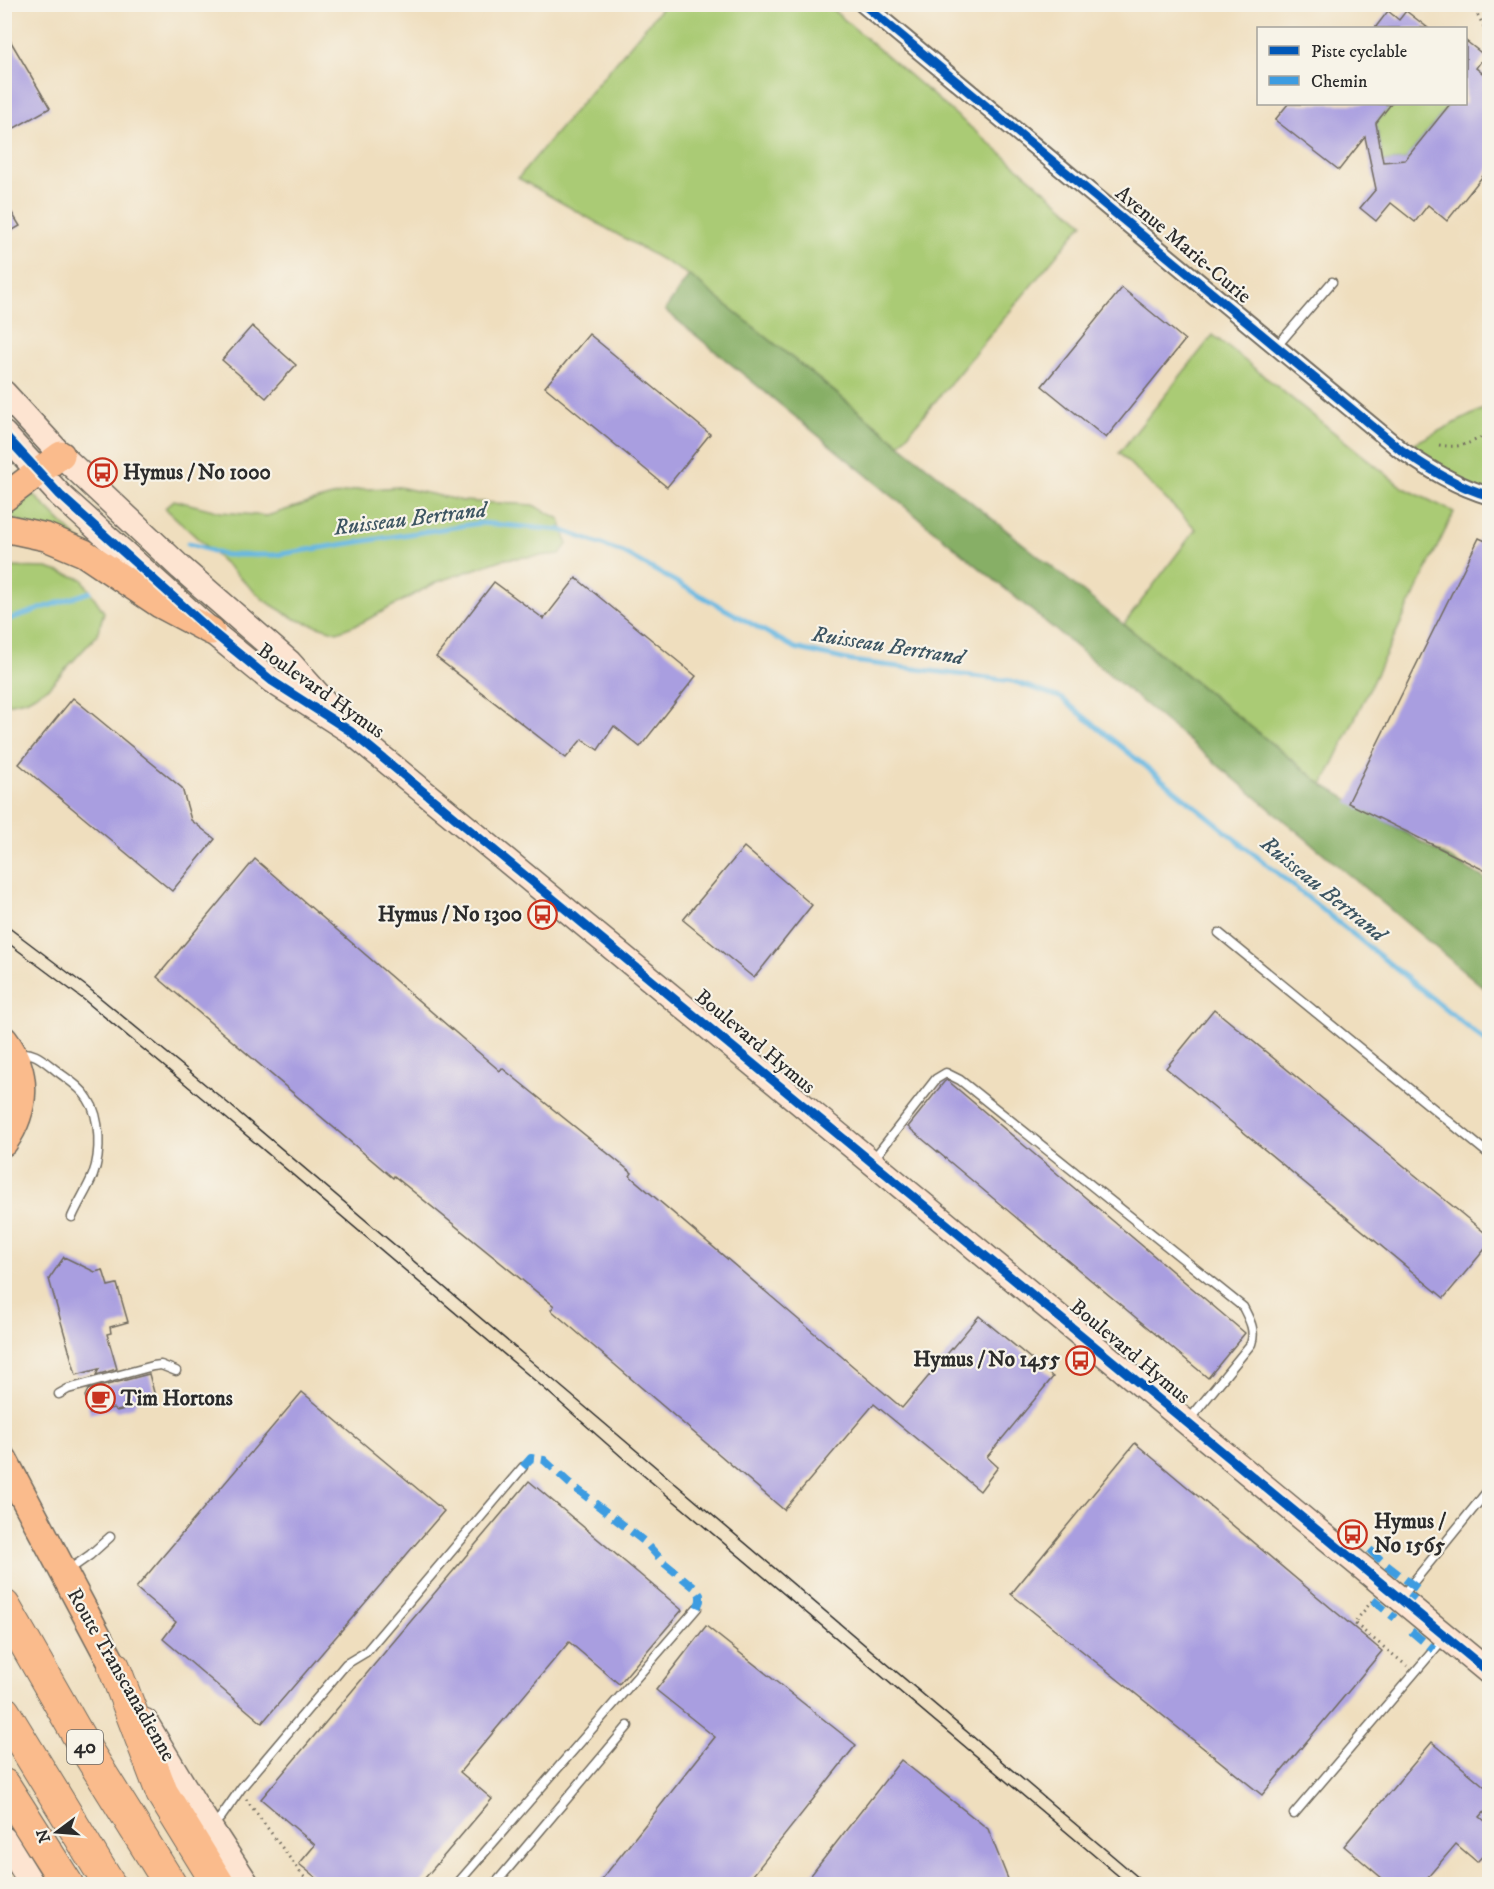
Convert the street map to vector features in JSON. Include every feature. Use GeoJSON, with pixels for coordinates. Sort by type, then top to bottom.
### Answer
{"type":"FeatureCollection","features":[{"type":"Feature","properties":{"kind":"highway","name":"40"},"geometry":{"type":"LineString","coordinates":[[4,1606],[87,1751],[170,1884]]}},
{"type":"Feature","properties":{"kind":"highway"},"geometry":{"type":"LineString","coordinates":[[114,1667],[162,1793],[218,1884]]}},
{"type":"Feature","properties":{"kind":"highway","name":"40"},"geometry":{"type":"LineString","coordinates":[[4,1712],[109,1884]]}},
{"type":"Feature","properties":{"kind":"highway"},"geometry":{"type":"LineString","coordinates":[[4,1785],[67,1884]]}},
{"type":"Feature","properties":{"kind":"main road"},"geometry":{"type":"LineString","coordinates":[[4,498],[61,455]]}},
{"type":"Feature","properties":{"kind":"main road"},"geometry":{"type":"LineString","coordinates":[[4,528],[46,537],[84,552],[160,604],[211,631]]}},
{"type":"Feature","properties":{"kind":"main road"},"geometry":{"type":"LineString","coordinates":[[4,1142],[17,1120],[22,1100],[21,1080],[9,1047]]}},
{"type":"Feature","properties":{"kind":"main road","name":"Route Transcanadienne"},"geometry":{"type":"LineString","coordinates":[[4,1460],[114,1667]]}},
{"type":"Feature","properties":{"kind":"street","name":"Avenue Marie-Curie"},"geometry":{"type":"LineString","coordinates":[[863,4],[1401,450],[1426,467],[1473,491],[1490,496]]}},
{"type":"Feature","properties":{"kind":"street","name":"Boulevard Hymus"},"geometry":{"type":"LineString","coordinates":[[4,393],[61,455],[181,568],[289,662],[350,731]]}},
{"type":"Feature","properties":{"kind":"street","name":"Boulevard Hymus"},"geometry":{"type":"LineString","coordinates":[[4,434],[60,495],[211,631],[272,681],[350,731],[1490,1673]]}},
{"type":"Feature","properties":{"kind":"street","name":"Route Transcanadienne"},"geometry":{"type":"LineString","coordinates":[[114,1667],[247,1884]]}},
{"type":"Feature","properties":{"kind":"street"},"geometry":{"type":"LineString","coordinates":[[4,1839],[32,1884]]}},
{"type":"Feature","properties":{"kind":"lane"},"geometry":{"type":"LineString","coordinates":[[1277,346],[1332,282]]}},
{"type":"Feature","properties":{"kind":"lane"},"geometry":{"type":"LineString","coordinates":[[1219,933],[1490,1155]]}},
{"type":"Feature","properties":{"kind":"lane"},"geometry":{"type":"LineString","coordinates":[[9,1047],[40,1058],[80,1089],[88,1097],[95,1113],[98,1143],[96,1163],[93,1175],[72,1217]]}},
{"type":"Feature","properties":{"kind":"lane"},"geometry":{"type":"LineString","coordinates":[[872,1162],[936,1079],[946,1073],[969,1087],[1243,1307],[1254,1336],[1251,1344],[1187,1423]]}},
{"type":"Feature","properties":{"kind":"lane"},"geometry":{"type":"LineString","coordinates":[[59,1394],[68,1389],[153,1366],[161,1365],[176,1371]]}},
{"type":"Feature","properties":{"kind":"lane"},"geometry":{"type":"LineString","coordinates":[[210,1827],[221,1817],[242,1787],[346,1664],[366,1652],[523,1467]]}},
{"type":"Feature","properties":{"kind":"lane"},"geometry":{"type":"LineString","coordinates":[[1400,1599],[1490,1488]]}},
{"type":"Feature","properties":{"kind":"lane"},"geometry":{"type":"LineString","coordinates":[[63,1573],[90,1556],[110,1536]]}},
{"type":"Feature","properties":{"kind":"lane"},"geometry":{"type":"LineString","coordinates":[[458,1884],[697,1608]]}},
{"type":"Feature","properties":{"kind":"lane"},"geometry":{"type":"LineString","coordinates":[[1294,1814],[1445,1637]]}},
{"type":"Feature","properties":{"kind":"lane"},"geometry":{"type":"LineString","coordinates":[[495,1884],[628,1726]]}},
{"type":"Feature","properties":{"kind":"path"},"geometry":{"type":"LineString","coordinates":[[1472,4],[1490,38]]}},
{"type":"Feature","properties":{"kind":"path"},"geometry":{"type":"LineString","coordinates":[[1439,445],[1454,448],[1490,433]]}},
{"type":"Feature","properties":{"kind":"path"},"geometry":{"type":"LineString","coordinates":[[1373,1600],[1354,1624],[1415,1672]]}},
{"type":"Feature","properties":{"kind":"path"},"geometry":{"type":"LineString","coordinates":[[245,1797],[303,1876],[314,1884]]}},
{"type":"Feature","properties":{"kind":"green space"},"geometry":{"type":"Polygon","coordinates":[[[664,5],[827,5],[1083,223],[900,444],[689,275],[518,178],[664,5]]]}},
{"type":"Feature","properties":{"kind":"green space"},"geometry":{"type":"Polygon","coordinates":[[[1390,105],[1449,105],[1405,160],[1383,162],[1376,123],[1390,105]]]}},
{"type":"Feature","properties":{"kind":"green space"},"geometry":{"type":"Polygon","coordinates":[[[689,275],[1323,785],[1489,881],[1489,992],[1097,664],[665,310],[689,275]]]}},
{"type":"Feature","properties":{"kind":"green space"},"geometry":{"type":"Polygon","coordinates":[[[1213,335],[1402,487],[1454,512],[1323,785],[1124,624],[1196,529],[1119,453],[1213,335]]]}},
{"type":"Feature","properties":{"kind":"green space"},"geometry":{"type":"Polygon","coordinates":[[[1489,406],[1489,496],[1401,450],[1489,406]]]}},
{"type":"Feature","properties":{"kind":"green space"},"geometry":{"type":"Polygon","coordinates":[[[399,487],[463,501],[533,505],[560,519],[567,544],[560,554],[504,559],[437,582],[363,622],[337,632],[295,619],[265,601],[165,508],[174,500],[221,512],[267,516],[355,490],[399,487]]]}},
{"type":"Feature","properties":{"kind":"green space"},"geometry":{"type":"Polygon","coordinates":[[[33,494],[86,547],[4,515],[33,494]]]}},
{"type":"Feature","properties":{"kind":"green space"},"geometry":{"type":"Polygon","coordinates":[[[5,567],[47,568],[82,579],[104,612],[97,635],[49,687],[26,700],[5,704],[5,567]]]}},
{"type":"Feature","properties":{"kind":"building"},"geometry":{"type":"Polygon","coordinates":[[[1388,11],[1399,20],[1406,11],[1427,27],[1376,27],[1388,11]]]}},
{"type":"Feature","properties":{"kind":"building"},"geometry":{"type":"Polygon","coordinates":[[[4,30],[50,108],[4,134],[4,30]]]}},
{"type":"Feature","properties":{"kind":"building"},"geometry":{"type":"Polygon","coordinates":[[[1467,42],[1485,56],[1476,68],[1490,79],[1490,167],[1447,221],[1428,205],[1415,222],[1391,203],[1376,221],[1360,208],[1376,189],[1365,137],[1339,170],[1275,120],[1287,105],[1390,105],[1376,123],[1383,162],[1405,160],[1449,105],[1467,105],[1467,42]]]}},
{"type":"Feature","properties":{"kind":"building"},"geometry":{"type":"Polygon","coordinates":[[[4,200],[20,226],[4,235],[4,200]]]}},
{"type":"Feature","properties":{"kind":"building"},"geometry":{"type":"Polygon","coordinates":[[[1122,288],[1185,340],[1106,438],[1042,386],[1122,288]]]}},
{"type":"Feature","properties":{"kind":"building"},"geometry":{"type":"Polygon","coordinates":[[[252,326],[296,365],[266,398],[222,360],[252,326]]]}},
{"type":"Feature","properties":{"kind":"building"},"geometry":{"type":"Polygon","coordinates":[[[589,334],[710,434],[667,487],[545,387],[589,334]]]}},
{"type":"Feature","properties":{"kind":"building"},"geometry":{"type":"Polygon","coordinates":[[[1479,538],[1490,543],[1490,873],[1348,803],[1479,538]]]}},
{"type":"Feature","properties":{"kind":"building"},"geometry":{"type":"Polygon","coordinates":[[[576,578],[696,676],[640,747],[614,726],[598,750],[582,739],[566,758],[436,657],[494,582],[544,619],[576,578]]]}},
{"type":"Feature","properties":{"kind":"building"},"geometry":{"type":"Polygon","coordinates":[[[73,698],[182,788],[191,820],[215,839],[172,891],[19,764],[73,698]]]}},
{"type":"Feature","properties":{"kind":"building"},"geometry":{"type":"Polygon","coordinates":[[[744,847],[812,905],[754,978],[683,920],[744,847]]]}},
{"type":"Feature","properties":{"kind":"building"},"geometry":{"type":"Polygon","coordinates":[[[255,859],[500,1071],[502,1068],[632,1173],[630,1176],[902,1408],[979,1316],[1053,1377],[987,1457],[998,1467],[980,1491],[874,1404],[784,1510],[551,1310],[554,1306],[394,1176],[393,1178],[157,977],[255,859]]]}},
{"type":"Feature","properties":{"kind":"building"},"geometry":{"type":"Polygon","coordinates":[[[1214,1009],[1490,1237],[1490,1243],[1444,1298],[1166,1068],[1214,1009]]]}},
{"type":"Feature","properties":{"kind":"building"},"geometry":{"type":"Polygon","coordinates":[[[947,1080],[1245,1333],[1208,1378],[908,1127],[947,1080]]]}},
{"type":"Feature","properties":{"kind":"building"},"geometry":{"type":"Polygon","coordinates":[[[64,1257],[95,1272],[103,1270],[108,1286],[117,1284],[128,1322],[110,1327],[111,1333],[107,1334],[117,1369],[96,1375],[99,1369],[76,1375],[49,1279],[64,1257]]]}},
{"type":"Feature","properties":{"kind":"building"},"geometry":{"type":"Polygon","coordinates":[[[149,1374],[155,1396],[136,1401],[134,1407],[117,1411],[113,1408],[90,1414],[85,1396],[88,1390],[149,1374]]]}},
{"type":"Feature","properties":{"kind":"building"},"geometry":{"type":"Polygon","coordinates":[[[302,1392],[444,1511],[262,1723],[163,1639],[176,1622],[136,1588],[302,1392]]]}},
{"type":"Feature","properties":{"kind":"building"},"geometry":{"type":"Polygon","coordinates":[[[1135,1443],[1382,1651],[1262,1795],[1011,1594],[1135,1443]]]}},
{"type":"Feature","properties":{"kind":"building"},"geometry":{"type":"Polygon","coordinates":[[[529,1481],[682,1610],[619,1684],[569,1642],[460,1772],[492,1799],[420,1884],[324,1884],[299,1864],[315,1845],[261,1799],[529,1481]]]}},
{"type":"Feature","properties":{"kind":"building"},"geometry":{"type":"Polygon","coordinates":[[[706,1626],[856,1745],[746,1884],[598,1884],[715,1737],[656,1690],[706,1626]]]}},
{"type":"Feature","properties":{"kind":"building"},"geometry":{"type":"Polygon","coordinates":[[[1432,1742],[1490,1791],[1490,1806],[1480,1817],[1490,1825],[1490,1848],[1477,1862],[1456,1844],[1422,1884],[1389,1884],[1344,1846],[1432,1742]]]}},
{"type":"Feature","properties":{"kind":"building"},"geometry":{"type":"Polygon","coordinates":[[[901,1760],[988,1829],[1010,1884],[804,1884],[901,1760]]]}},
{"type":"Feature","properties":{"kind":"waterway","name":"Ruisseau Bertrand"},"geometry":{"type":"LineString","coordinates":[[188,543],[224,555],[275,555],[480,523],[561,530],[622,552],[795,648],[852,661],[1012,681],[1061,698],[1490,1045]]}},
{"type":"Feature","properties":{"kind":"waterway","name":"Ruisseau Bertrand"},"geometry":{"type":"LineString","coordinates":[[4,621],[90,592]]}},
{"type":"Feature","properties":{"kind":"tram line"},"geometry":{"type":"LineString","coordinates":[[4,924],[86,986],[229,1104],[1146,1884]]}},
{"type":"Feature","properties":{"kind":"tram line"},"geometry":{"type":"LineString","coordinates":[[4,940],[83,999],[220,1113],[624,1459],[1128,1884]]}},
{"type":"Feature","properties":{"kind":"marked path"},"geometry":{"type":"LineString","coordinates":[[523,1467],[531,1458],[544,1460],[569,1483],[645,1542],[664,1563],[695,1588],[700,1595],[697,1608]]}},
{"type":"Feature","properties":{"kind":"marked path"},"geometry":{"type":"LineString","coordinates":[[1353,1534],[1385,1564],[1418,1589],[1406,1604]]}},
{"type":"Feature","properties":{"kind":"marked path"},"geometry":{"type":"LineString","coordinates":[[1373,1600],[1395,1618]]}},
{"type":"Feature","properties":{"kind":"marked path"},"geometry":{"type":"LineString","coordinates":[[1411,1631],[1434,1650]]}},
{"type":"Feature","properties":{"kind":"cycle path"},"geometry":{"type":"LineString","coordinates":[[863,4],[1401,450],[1444,477],[1490,496]]}},
{"type":"Feature","properties":{"kind":"cycle path"},"geometry":{"type":"LineString","coordinates":[[4,434],[60,495],[211,631],[272,681],[350,731],[1490,1673]]}},
{"type":"Feature","properties":{"kind":"place","name":"Hymus / No 1000"},"geometry":{"type":"Point","coordinates":[102,473]}},
{"type":"Feature","properties":{"kind":"place","name":"Hymus / No 1300"},"geometry":{"type":"Point","coordinates":[543,915]}},
{"type":"Feature","properties":{"kind":"place","name":"Hymus / No 1455"},"geometry":{"type":"Point","coordinates":[1081,1360]}},
{"type":"Feature","properties":{"kind":"place","name":"Tim Hortons"},"geometry":{"type":"Point","coordinates":[100,1399]}},
{"type":"Feature","properties":{"kind":"place","name":"Hymus / No 1565"},"geometry":{"type":"Point","coordinates":[1353,1534]}}]}
